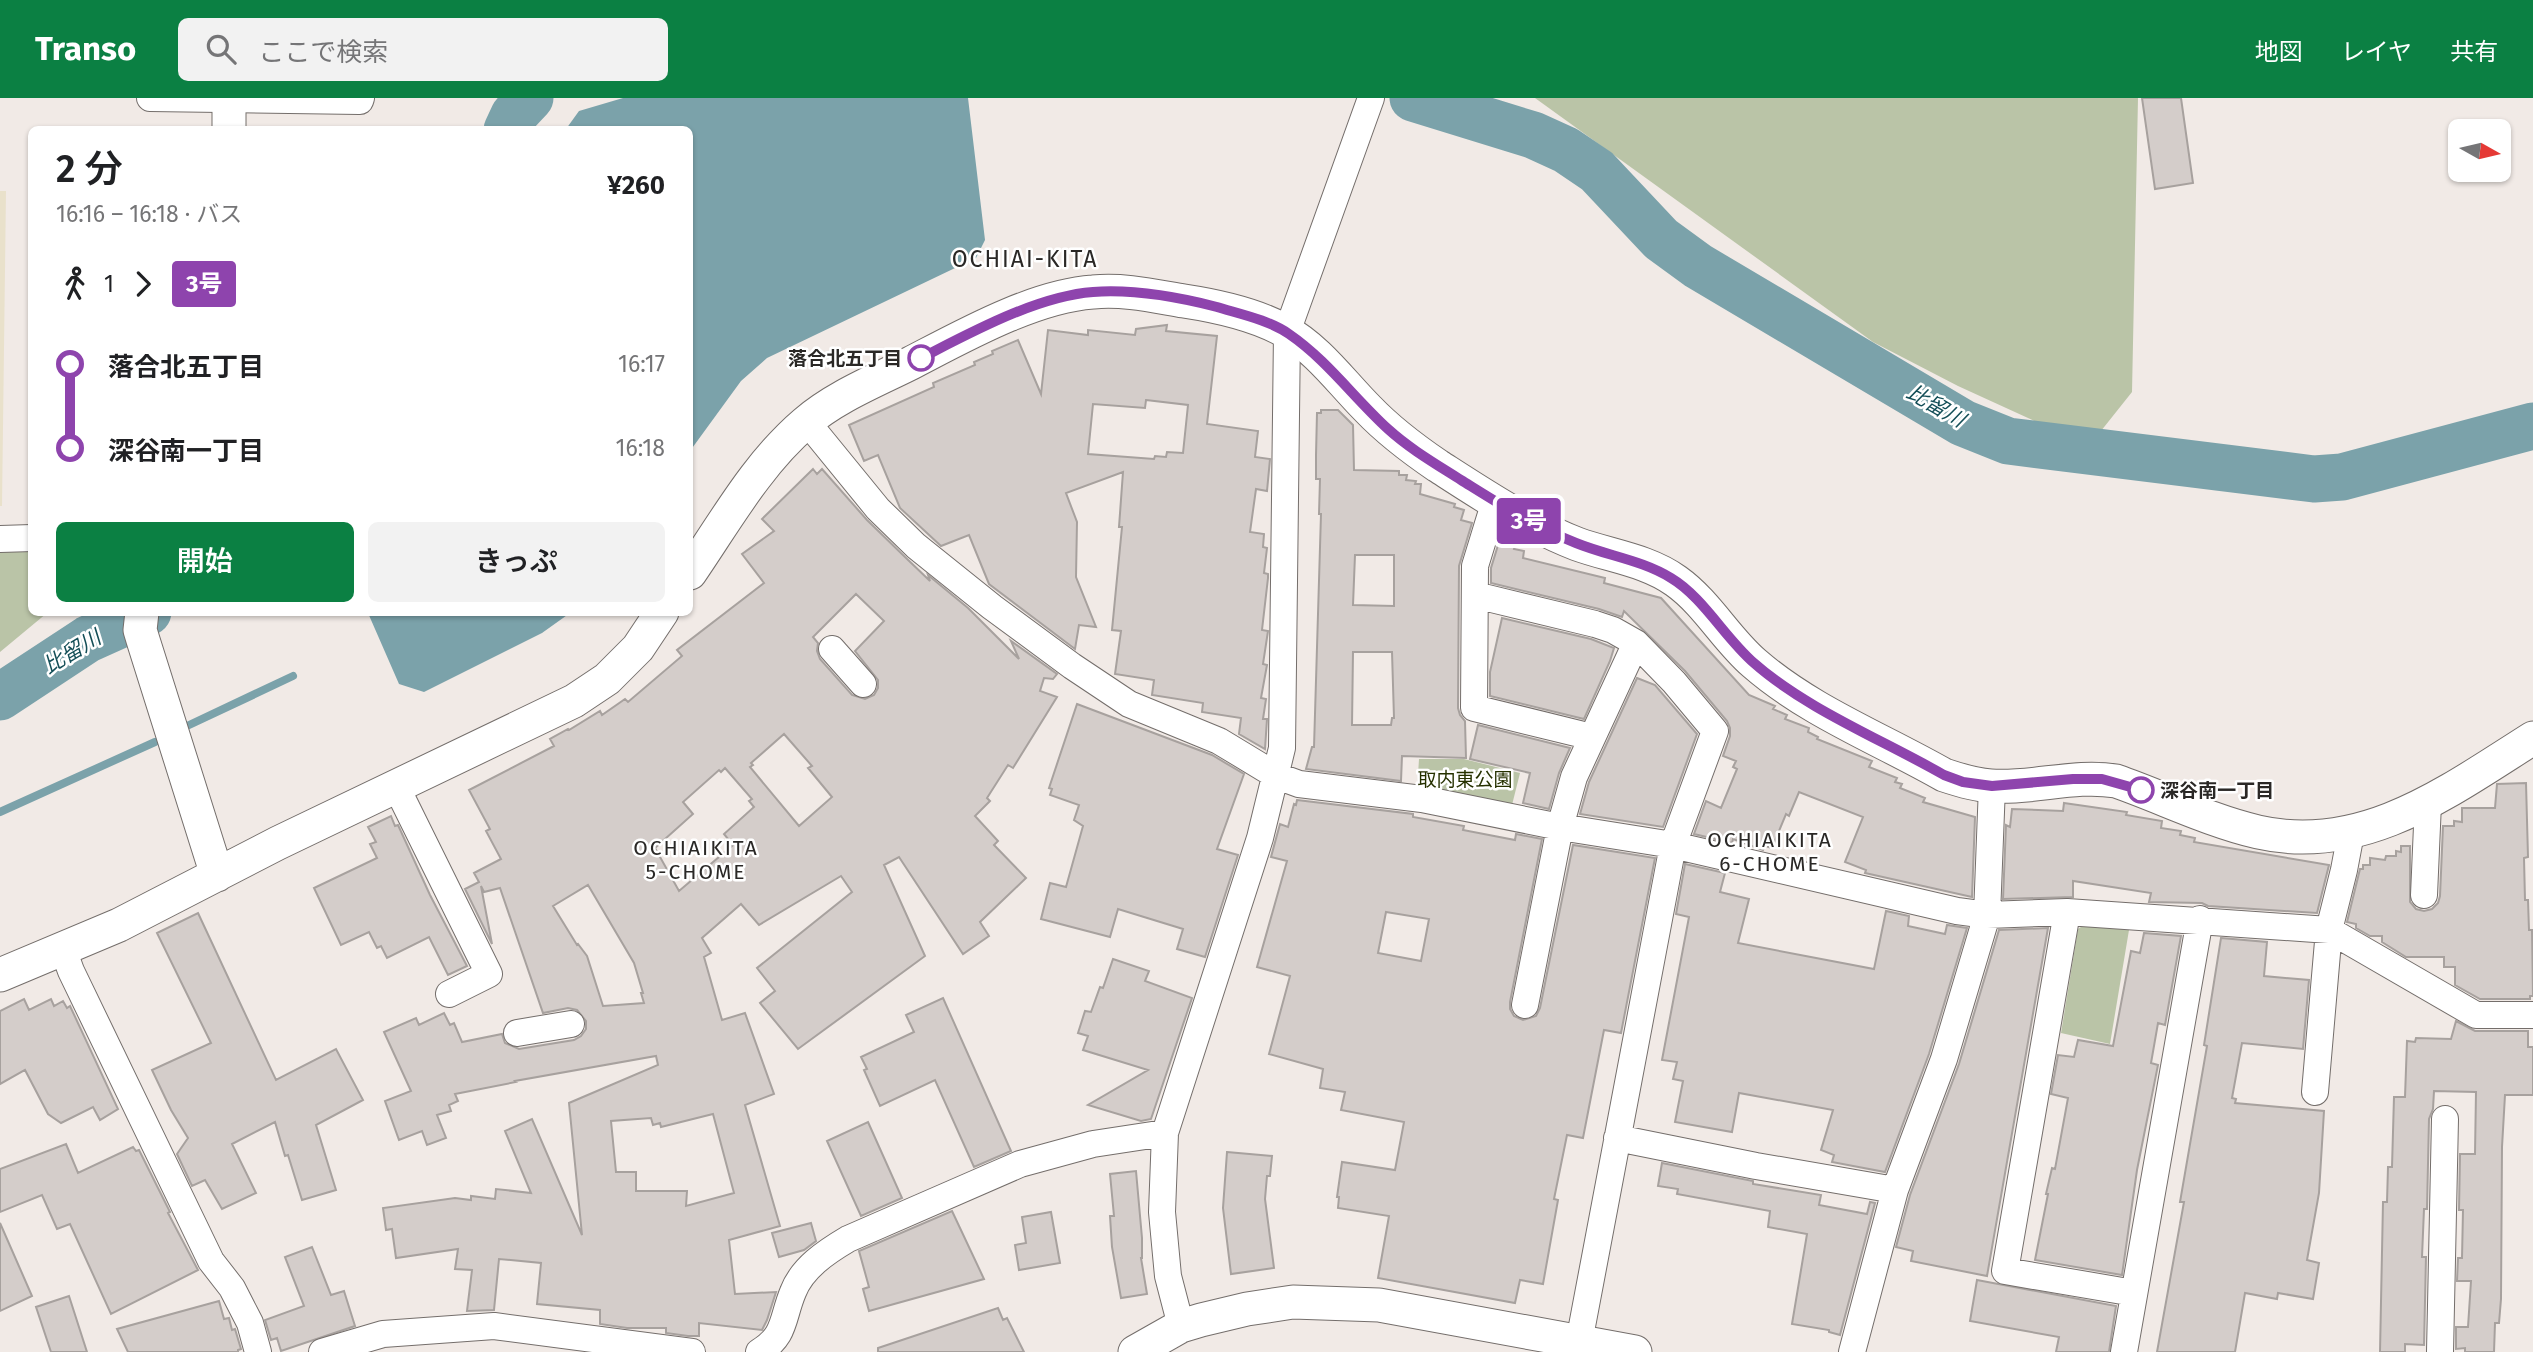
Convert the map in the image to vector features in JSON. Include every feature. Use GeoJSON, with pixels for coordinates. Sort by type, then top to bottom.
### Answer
{"type":"FeatureCollection","features":[{"type":"Feature","properties":{"kind":"street"},"geometry":{"type":"LineString","coordinates":[[149,98],[359,101],[361,98]]}},
{"type":"Feature","properties":{"kind":"street"},"geometry":{"type":"LineString","coordinates":[[229,98],[229,126]]}},
{"type":"Feature","properties":{"kind":"street"},"geometry":{"type":"LineString","coordinates":[[1181,1326],[1168,1276],[1162,1212],[1165,1133],[1249,875],[1277,776],[1283,736],[1287,332],[1371,98]]}},
{"type":"Feature","properties":{"kind":"street"},"geometry":{"type":"LineString","coordinates":[[693,569],[776,452],[807,422],[834,402],[1004,317],[1057,299],[1090,292],[1118,291],[1202,303],[1256,319],[1287,332],[1315,354],[1367,408],[1408,445],[1537,526],[1579,544],[1652,567],[1675,580],[1693,595],[1722,631],[1755,663],[1794,692],[1944,775],[1963,782],[1992,786],[2073,779],[2116,781],[2259,832],[2295,838],[2351,833],[2379,824],[2428,803],[2530,747]]}},
{"type":"Feature","properties":{"kind":"street"},"geometry":{"type":"LineString","coordinates":[[807,422],[878,509],[916,545],[992,607],[1072,666],[1129,704],[1219,741],[1277,776],[1299,784],[1422,799],[1560,827],[1673,845],[1957,911],[1987,915],[2067,912],[2200,919],[2329,930],[2476,1015],[2533,1015]]}},
{"type":"Feature","properties":{"kind":"street"},"geometry":{"type":"LineString","coordinates":[[1495,501],[1475,566],[1474,708],[1592,737]]}},
{"type":"Feature","properties":{"kind":"street"},"geometry":{"type":"LineString","coordinates":[[0,540],[28,538]]}},
{"type":"Feature","properties":{"kind":"street"},"geometry":{"type":"LineString","coordinates":[[1475,595],[1613,629],[1636,643],[1715,731],[1673,845],[1579,1342]]}},
{"type":"Feature","properties":{"kind":"street"},"geometry":{"type":"LineString","coordinates":[[0,975],[118,925],[396,786],[574,701],[607,679],[638,648],[659,616]]}},
{"type":"Feature","properties":{"kind":"street"},"geometry":{"type":"LineString","coordinates":[[141,621],[169,727],[217,875]]}},
{"type":"Feature","properties":{"kind":"street"},"geometry":{"type":"LineString","coordinates":[[1525,1005],[1560,827],[1574,777],[1636,643]]}},
{"type":"Feature","properties":{"kind":"street"},"geometry":{"type":"LineString","coordinates":[[832,649],[863,684]]}},
{"type":"Feature","properties":{"kind":"street"},"geometry":{"type":"LineString","coordinates":[[396,786],[489,974],[449,994]]}},
{"type":"Feature","properties":{"kind":"street"},"geometry":{"type":"LineString","coordinates":[[1852,1352],[1895,1191],[1944,1059],[1987,915],[1992,786]]}},
{"type":"Feature","properties":{"kind":"street"},"geometry":{"type":"LineString","coordinates":[[2424,895],[2428,803]]}},
{"type":"Feature","properties":{"kind":"street"},"geometry":{"type":"LineString","coordinates":[[2315,1092],[2329,930],[2351,833]]}},
{"type":"Feature","properties":{"kind":"street"},"geometry":{"type":"LineString","coordinates":[[2067,912],[2005,1271],[2134,1293]]}},
{"type":"Feature","properties":{"kind":"street"},"geometry":{"type":"LineString","coordinates":[[2124,1352],[2200,919]]}},
{"type":"Feature","properties":{"kind":"street"},"geometry":{"type":"LineString","coordinates":[[63,949],[112,1059],[205,1249],[232,1288],[250,1323],[258,1352]]}},
{"type":"Feature","properties":{"kind":"street"},"geometry":{"type":"LineString","coordinates":[[517,1033],[571,1024]]}},
{"type":"Feature","properties":{"kind":"street"},"geometry":{"type":"LineString","coordinates":[[2440,1352],[2445,1119]]}},
{"type":"Feature","properties":{"kind":"street"},"geometry":{"type":"LineString","coordinates":[[759,1352],[770,1346],[780,1333],[793,1291],[805,1273],[828,1251],[848,1239],[1020,1164],[1093,1144],[1165,1133]]}},
{"type":"Feature","properties":{"kind":"street"},"geometry":{"type":"LineString","coordinates":[[1616,1138],[1895,1191]]}},
{"type":"Feature","properties":{"kind":"street"},"geometry":{"type":"LineString","coordinates":[[1135,1352],[1181,1326],[1247,1308],[1293,1301],[1379,1305],[1635,1352]]}},
{"type":"Feature","properties":{"kind":"street"},"geometry":{"type":"LineString","coordinates":[[322,1352],[383,1334],[494,1326],[530,1341],[692,1352]]}},
{"type":"Feature","properties":{"kind":"shaded area"},"geometry":{"type":"Polygon","coordinates":[[[0,191],[6,191],[2,506],[0,506],[0,191]]]}},
{"type":"Feature","properties":{"kind":"green space"},"geometry":{"type":"Polygon","coordinates":[[[1535,98],[2138,98],[2132,392],[2089,446],[1958,386],[1873,342],[1535,98]]]}},
{"type":"Feature","properties":{"kind":"green space"},"geometry":{"type":"Polygon","coordinates":[[[0,533],[28,533],[28,616],[43,616],[0,652],[0,533]]]}},
{"type":"Feature","properties":{"kind":"green space","name":"取内東公園"},"geometry":{"type":"Polygon","coordinates":[[[1419,759],[1464,759],[1520,773],[1512,805],[1417,791],[1419,759]]]}},
{"type":"Feature","properties":{"kind":"green space"},"geometry":{"type":"Polygon","coordinates":[[[2088,922],[2130,924],[2110,1044],[2061,1033],[2078,929],[2088,922]]]}},
{"type":"Feature","properties":{"kind":"water"},"geometry":{"type":"Polygon","coordinates":[[[623,98],[968,98],[985,240],[976,258],[767,358],[741,381],[693,447],[693,126],[568,126],[579,111],[623,98]]]}},
{"type":"Feature","properties":{"kind":"water"},"geometry":{"type":"Polygon","coordinates":[[[369,616],[566,616],[542,633],[424,692],[399,684],[369,616]]]}},
{"type":"Feature","properties":{"kind":"building"},"geometry":{"type":"Polygon","coordinates":[[[2142,98],[2181,98],[2193,183],[2155,189],[2142,98]]]}},
{"type":"Feature","properties":{"kind":"building"},"geometry":{"type":"Polygon","coordinates":[[[1167,325],[1166,331],[1217,336],[1207,424],[1258,431],[1255,457],[1270,459],[1267,491],[1256,489],[1250,532],[1264,534],[1263,547],[1267,548],[1264,573],[1268,574],[1268,578],[1262,630],[1268,631],[1263,664],[1267,665],[1261,698],[1266,699],[1263,719],[1267,719],[1265,749],[1239,734],[1241,718],[1202,712],[1203,703],[1152,695],[1154,680],[1115,674],[1121,631],[1112,630],[1122,527],[1119,527],[1123,472],[1066,493],[1077,522],[1076,577],[1096,627],[1079,625],[1075,649],[989,584],[969,535],[941,546],[900,508],[878,455],[864,461],[849,425],[934,387],[933,383],[975,365],[974,362],[993,354],[992,351],[1018,340],[1041,394],[1048,330],[1088,335],[1088,330],[1135,335],[1136,329],[1167,325]],[[1146,400],[1145,408],[1093,404],[1088,454],[1154,459],[1155,456],[1166,457],[1167,452],[1183,453],[1188,405],[1146,400]]]}},
{"type":"Feature","properties":{"kind":"building"},"geometry":{"type":"Polygon","coordinates":[[[1321,410],[1338,410],[1353,425],[1354,470],[1399,471],[1399,475],[1407,475],[1406,480],[1421,484],[1420,494],[1455,504],[1454,507],[1464,510],[1461,520],[1472,523],[1459,566],[1458,708],[1465,721],[1466,758],[1402,756],[1401,781],[1306,769],[1314,747],[1321,514],[1316,455],[1317,413],[1321,413],[1321,410]],[[1355,555],[1353,605],[1394,606],[1394,555],[1355,555]],[[1353,652],[1352,725],[1391,725],[1394,718],[1392,652],[1353,652]]]}},
{"type":"Feature","properties":{"kind":"building"},"geometry":{"type":"Polygon","coordinates":[[[813,469],[817,474],[822,469],[867,520],[905,557],[930,581],[928,575],[968,608],[1019,659],[1011,641],[1057,674],[1053,679],[1044,678],[1040,691],[1057,697],[1013,768],[1008,765],[987,798],[990,801],[975,816],[998,841],[994,845],[1026,878],[980,922],[989,936],[963,954],[899,857],[884,865],[925,956],[798,1049],[760,1003],[775,991],[757,968],[852,892],[841,876],[759,925],[741,904],[702,938],[711,953],[704,957],[722,1020],[745,1013],[774,1094],[745,1105],[780,1226],[729,1240],[735,1294],[776,1292],[762,1330],[699,1323],[699,1336],[688,1336],[666,1333],[666,1328],[627,1328],[600,1324],[600,1310],[537,1304],[541,1263],[499,1259],[494,1310],[467,1311],[472,1270],[455,1269],[458,1249],[396,1258],[392,1229],[386,1230],[383,1208],[455,1198],[471,1200],[471,1196],[495,1199],[496,1189],[531,1193],[505,1131],[532,1119],[582,1235],[569,1103],[658,1065],[656,1056],[455,1094],[458,1101],[449,1105],[451,1111],[437,1115],[446,1138],[427,1145],[422,1131],[399,1140],[385,1101],[411,1091],[384,1032],[416,1018],[419,1025],[444,1013],[450,1025],[454,1023],[462,1042],[502,1034],[505,1043],[519,1049],[574,1040],[586,1029],[586,1021],[577,1010],[568,1008],[543,1013],[500,888],[484,892],[481,886],[492,944],[465,889],[479,882],[474,873],[501,859],[486,831],[490,829],[469,790],[554,746],[550,739],[600,711],[602,715],[625,699],[628,702],[682,656],[677,650],[764,583],[742,554],[774,531],[762,519],[813,469]],[[856,594],[813,637],[818,643],[820,659],[852,695],[865,699],[874,695],[878,680],[855,651],[884,621],[856,594]],[[784,734],[751,763],[753,765],[750,767],[799,826],[832,797],[808,768],[812,766],[784,734]],[[725,768],[721,772],[719,770],[683,802],[693,814],[655,848],[679,891],[733,845],[724,834],[754,807],[749,801],[752,799],[725,768]],[[588,885],[553,906],[587,956],[603,1006],[644,1003],[634,963],[588,885]],[[713,1114],[661,1127],[660,1123],[653,1125],[651,1118],[611,1121],[616,1172],[636,1172],[636,1191],[687,1191],[686,1206],[734,1193],[713,1114]]]}},
{"type":"Feature","properties":{"kind":"building"},"geometry":{"type":"Polygon","coordinates":[[[1499,542],[1515,545],[1514,549],[1524,551],[1523,558],[1605,578],[1604,583],[1661,598],[1749,695],[1775,706],[1773,709],[1787,715],[1785,719],[1809,728],[1808,732],[1818,737],[1817,739],[1872,761],[1869,767],[1897,778],[1895,782],[1902,784],[1900,788],[1925,798],[1923,802],[1975,817],[1972,897],[1865,873],[1866,870],[1845,862],[1863,817],[1799,792],[1789,816],[1786,814],[1772,848],[1765,846],[1763,850],[1733,839],[1732,843],[1694,834],[1706,801],[1721,808],[1737,769],[1733,767],[1736,761],[1723,756],[1730,736],[1727,721],[1685,671],[1624,611],[1622,617],[1491,583],[1491,568],[1499,542]]]}},
{"type":"Feature","properties":{"kind":"building"},"geometry":{"type":"Polygon","coordinates":[[[1502,618],[1591,639],[1614,648],[1584,719],[1490,696],[1490,672],[1502,618]]]}},
{"type":"Feature","properties":{"kind":"building"},"geometry":{"type":"Polygon","coordinates":[[[1637,678],[1655,685],[1697,734],[1663,827],[1580,814],[1589,782],[1637,678]]]}},
{"type":"Feature","properties":{"kind":"building"},"geometry":{"type":"Polygon","coordinates":[[[1077,704],[1212,755],[1244,774],[1217,849],[1238,855],[1205,957],[1177,949],[1183,929],[1118,909],[1110,937],[1041,919],[1050,883],[1066,887],[1083,826],[1074,820],[1079,805],[1050,795],[1052,789],[1049,788],[1077,704]]]}},
{"type":"Feature","properties":{"kind":"building"},"geometry":{"type":"Polygon","coordinates":[[[1478,725],[1570,748],[1559,773],[1549,809],[1523,803],[1530,773],[1470,759],[1478,725]]]}},
{"type":"Feature","properties":{"kind":"building"},"geometry":{"type":"Polygon","coordinates":[[[2526,783],[2528,857],[2524,858],[2525,900],[2528,900],[2529,930],[2532,930],[2533,996],[2530,996],[2530,999],[2480,999],[2455,985],[2455,967],[2444,967],[2444,957],[2406,957],[2382,942],[2382,936],[2370,936],[2356,928],[2356,924],[2347,922],[2360,869],[2363,869],[2363,865],[2370,865],[2370,858],[2385,860],[2386,856],[2396,856],[2396,851],[2401,852],[2401,846],[2410,846],[2410,902],[2416,909],[2432,909],[2440,896],[2443,826],[2454,826],[2454,821],[2462,822],[2462,808],[2495,808],[2497,784],[2526,783]]]}},
{"type":"Feature","properties":{"kind":"building"},"geometry":{"type":"Polygon","coordinates":[[[1297,800],[1413,814],[1413,817],[1464,826],[1463,830],[1515,840],[1516,834],[1542,839],[1510,1002],[1514,1016],[1523,1020],[1536,1016],[1540,1008],[1573,845],[1655,858],[1621,1033],[1604,1030],[1583,1138],[1567,1135],[1554,1199],[1558,1200],[1543,1284],[1520,1280],[1515,1303],[1378,1278],[1389,1216],[1338,1208],[1342,1162],[1395,1170],[1404,1122],[1341,1110],[1345,1092],[1320,1088],[1323,1069],[1269,1054],[1290,976],[1257,967],[1287,861],[1271,857],[1280,824],[1288,827],[1294,804],[1296,805],[1297,800]],[[1386,912],[1378,953],[1421,961],[1429,919],[1386,912]]]}},
{"type":"Feature","properties":{"kind":"building"},"geometry":{"type":"Polygon","coordinates":[[[2064,803],[2127,812],[2126,815],[2162,821],[2161,828],[2181,831],[2180,835],[2195,838],[2194,842],[2329,865],[2317,913],[2208,906],[2202,903],[2149,902],[2151,893],[2073,881],[2073,897],[2003,899],[2006,825],[2010,827],[2012,809],[2063,811],[2064,803]]]}},
{"type":"Feature","properties":{"kind":"building"},"geometry":{"type":"Polygon","coordinates":[[[391,816],[395,826],[398,825],[467,966],[448,975],[429,937],[387,958],[381,946],[377,948],[369,932],[341,945],[314,888],[377,858],[370,844],[376,842],[368,827],[391,816]]]}},
{"type":"Feature","properties":{"kind":"building"},"geometry":{"type":"Polygon","coordinates":[[[1685,864],[1725,873],[1720,892],[1749,899],[1738,943],[1874,969],[1886,911],[1909,916],[1908,926],[1945,934],[1947,925],[1967,928],[1929,1054],[1885,1172],[1832,1162],[1834,1155],[1821,1150],[1833,1110],[1739,1093],[1732,1132],[1675,1122],[1683,1081],[1673,1079],[1677,1062],[1662,1060],[1689,917],[1676,914],[1685,864]]]}},
{"type":"Feature","properties":{"kind":"building"},"geometry":{"type":"Polygon","coordinates":[[[198,913],[276,1080],[336,1049],[363,1100],[316,1125],[336,1190],[302,1200],[275,1122],[232,1144],[256,1193],[222,1209],[205,1180],[192,1186],[177,1154],[188,1138],[152,1070],[211,1043],[157,933],[198,913]]]}},
{"type":"Feature","properties":{"kind":"building"},"geometry":{"type":"Polygon","coordinates":[[[2048,928],[1987,1276],[1911,1261],[1913,1251],[1896,1247],[1910,1195],[1959,1064],[1999,930],[2048,928]]]}},
{"type":"Feature","properties":{"kind":"building"},"geometry":{"type":"Polygon","coordinates":[[[2144,933],[2181,936],[2165,1025],[2158,1023],[2151,1063],[2158,1065],[2137,1170],[2122,1275],[2035,1260],[2046,1194],[2052,1168],[2055,1169],[2068,1098],[2051,1094],[2058,1055],[2074,1057],[2078,1040],[2113,1046],[2131,951],[2140,953],[2144,933]]]}},
{"type":"Feature","properties":{"kind":"building"},"geometry":{"type":"Polygon","coordinates":[[[2221,938],[2267,942],[2264,976],[2309,980],[2303,1049],[2242,1043],[2232,1098],[2236,1099],[2235,1103],[2324,1111],[2319,1193],[2307,1260],[2319,1263],[2313,1299],[2278,1293],[2277,1299],[2245,1293],[2235,1352],[2157,1352],[2184,1202],[2180,1202],[2207,1046],[2204,1045],[2221,938]]]}},
{"type":"Feature","properties":{"kind":"building"},"geometry":{"type":"Polygon","coordinates":[[[1113,959],[1149,971],[1145,981],[1192,998],[1151,1119],[1141,1121],[1088,1105],[1148,1070],[1083,1050],[1088,1036],[1078,1033],[1085,1011],[1091,1012],[1113,959]]]}},
{"type":"Feature","properties":{"kind":"building"},"geometry":{"type":"Polygon","coordinates":[[[943,998],[1011,1151],[974,1167],[935,1080],[880,1106],[861,1057],[914,1032],[906,1015],[943,998]]]}},
{"type":"Feature","properties":{"kind":"building"},"geometry":{"type":"Polygon","coordinates":[[[24,999],[29,1010],[51,999],[54,1006],[63,1001],[67,1008],[70,1006],[118,1109],[100,1120],[93,1107],[61,1123],[48,1114],[25,1070],[0,1084],[0,1011],[24,999]]]}},
{"type":"Feature","properties":{"kind":"building"},"geometry":{"type":"Polygon","coordinates":[[[2456,1021],[2475,1031],[2528,1031],[2528,1047],[2533,1047],[2533,1095],[2505,1095],[2501,1299],[2499,1323],[2495,1323],[2494,1352],[2465,1352],[2465,1348],[2456,1349],[2456,1327],[2468,1327],[2471,1281],[2457,1281],[2458,1258],[2462,1258],[2460,1154],[2475,1154],[2476,1092],[2434,1091],[2433,1109],[2429,1119],[2427,1209],[2424,1209],[2422,1257],[2426,1257],[2424,1345],[2405,1344],[2405,1352],[2380,1352],[2383,1202],[2387,1202],[2388,1167],[2392,1167],[2394,1097],[2405,1097],[2407,1041],[2415,1042],[2416,1038],[2451,1039],[2456,1021]]]}},
{"type":"Feature","properties":{"kind":"building"},"geometry":{"type":"Polygon","coordinates":[[[868,1122],[902,1198],[861,1216],[827,1141],[868,1122]]]}},
{"type":"Feature","properties":{"kind":"building"},"geometry":{"type":"Polygon","coordinates":[[[66,1144],[78,1173],[133,1147],[136,1151],[139,1150],[198,1270],[111,1314],[70,1224],[57,1229],[42,1195],[0,1212],[0,1169],[66,1144]]]}},
{"type":"Feature","properties":{"kind":"building"},"geometry":{"type":"Polygon","coordinates":[[[1227,1152],[1272,1156],[1265,1199],[1274,1268],[1231,1274],[1223,1208],[1227,1152]]]}},
{"type":"Feature","properties":{"kind":"building"},"geometry":{"type":"Polygon","coordinates":[[[1662,1163],[1753,1181],[1753,1184],[1821,1195],[1819,1205],[1867,1214],[1870,1202],[1875,1203],[1840,1335],[1829,1330],[1792,1324],[1807,1234],[1768,1227],[1770,1211],[1677,1194],[1678,1189],[1658,1186],[1662,1163]]]}},
{"type":"Feature","properties":{"kind":"building"},"geometry":{"type":"Polygon","coordinates":[[[1136,1171],[1142,1238],[1141,1258],[1147,1294],[1121,1298],[1112,1247],[1110,1216],[1114,1216],[1110,1174],[1136,1171]]]}},
{"type":"Feature","properties":{"kind":"building"},"geometry":{"type":"Polygon","coordinates":[[[952,1211],[984,1279],[869,1311],[863,1289],[869,1287],[859,1251],[952,1211]]]}},
{"type":"Feature","properties":{"kind":"building"},"geometry":{"type":"Polygon","coordinates":[[[1051,1212],[1060,1263],[1019,1270],[1015,1245],[1026,1243],[1022,1217],[1051,1212]]]}},
{"type":"Feature","properties":{"kind":"building"},"geometry":{"type":"Polygon","coordinates":[[[0,1223],[32,1296],[0,1311],[0,1223]]]}},
{"type":"Feature","properties":{"kind":"building"},"geometry":{"type":"Polygon","coordinates":[[[811,1223],[816,1241],[804,1250],[779,1257],[772,1233],[811,1223]]]}},
{"type":"Feature","properties":{"kind":"building"},"geometry":{"type":"Polygon","coordinates":[[[312,1247],[331,1295],[344,1291],[355,1326],[281,1351],[277,1338],[271,1340],[265,1320],[304,1306],[285,1257],[312,1247]]]}},
{"type":"Feature","properties":{"kind":"building"},"geometry":{"type":"Polygon","coordinates":[[[1977,1280],[2116,1306],[2109,1352],[2056,1352],[2059,1337],[1970,1321],[1977,1280]]]}},
{"type":"Feature","properties":{"kind":"building"},"geometry":{"type":"Polygon","coordinates":[[[69,1296],[87,1352],[51,1352],[36,1307],[69,1296]]]}},
{"type":"Feature","properties":{"kind":"building"},"geometry":{"type":"Polygon","coordinates":[[[219,1301],[224,1319],[229,1318],[232,1330],[235,1329],[241,1349],[238,1352],[128,1352],[117,1329],[219,1301]]]}},
{"type":"Feature","properties":{"kind":"building"},"geometry":{"type":"Polygon","coordinates":[[[998,1308],[1003,1320],[1007,1318],[1024,1352],[878,1352],[878,1348],[998,1308]]]}},
{"type":"Feature","properties":{"kind":"waterway","name":"比留川"},"geometry":{"type":"LineString","coordinates":[[509,126],[514,115],[530,98]]}},
{"type":"Feature","properties":{"kind":"waterway","name":"比留川"},"geometry":{"type":"LineString","coordinates":[[1413,98],[1533,135],[1566,150],[1597,171],[1661,239],[1698,266],[1963,423],[2008,441],[2314,479],[2342,477],[2533,426]]}},
{"type":"Feature","properties":{"kind":"waterway","name":"比留川"},"geometry":{"type":"LineString","coordinates":[[0,697],[88,639],[139,616]]}},
{"type":"Feature","properties":{"kind":"waterway"},"geometry":{"type":"LineString","coordinates":[[187,726],[293,676]]}},
{"type":"Feature","properties":{"kind":"waterway"},"geometry":{"type":"LineString","coordinates":[[0,812],[155,742]]}},
{"type":"Feature","properties":{"kind":"bus line","name":"3号"},"geometry":{"type":"LineString","coordinates":[[921,358],[1004,317],[1057,299],[1090,292],[1118,291],[1202,303],[1256,319],[1287,332],[1315,354],[1388,429],[1438,466],[1537,526],[1579,544],[1652,567],[1675,580],[1693,595],[1722,631],[1755,663],[1794,692],[1944,775],[1963,782],[1992,786],[2102,779],[2141,790]]}},
{"type":"Feature","properties":{"kind":"place","name":"落合北五丁目"},"geometry":{"type":"Point","coordinates":[921,358]}},
{"type":"Feature","properties":{"kind":"place","name":"深谷南一丁目"},"geometry":{"type":"Point","coordinates":[2141,790]}},
{"type":"Feature","properties":{"kind":"district","name":"OCHIAI-KITA"},"geometry":{"type":"Point","coordinates":[1025,259]}},
{"type":"Feature","properties":{"kind":"district","name":"OCHIAIKITA 6-CHOME"},"geometry":{"type":"Point","coordinates":[1770,852]}},
{"type":"Feature","properties":{"kind":"district","name":"OCHIAIKITA 5-CHOME"},"geometry":{"type":"Point","coordinates":[696,860]}}]}
